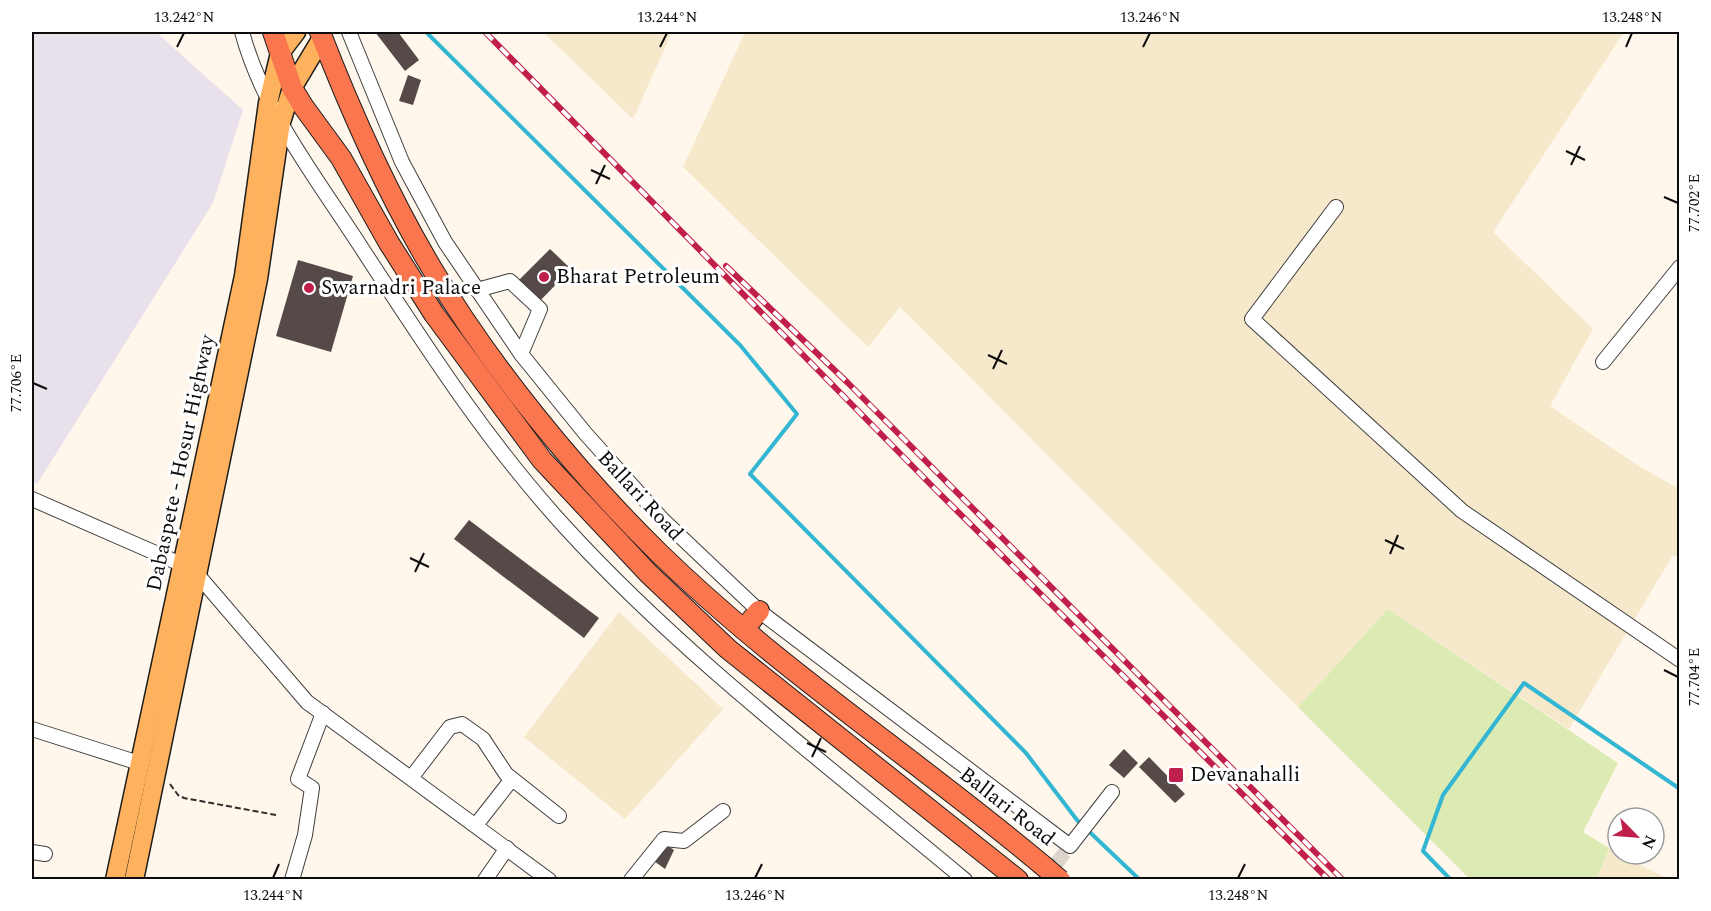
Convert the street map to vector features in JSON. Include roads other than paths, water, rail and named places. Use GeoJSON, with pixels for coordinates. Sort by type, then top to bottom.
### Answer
{"type":"FeatureCollection","features":[{"type":"Feature","properties":{"kind":"highway"},"geometry":{"type":"LineString","coordinates":[[273,32],[292,88],[341,158],[389,243],[434,314],[542,460],[648,573],[728,649],[1018,879]]}},
{"type":"Feature","properties":{"kind":"highway","name":"Ballari Road"},"geometry":{"type":"LineString","coordinates":[[324,34],[372,153],[431,267],[513,387],[605,496],[660,554],[744,629],[870,732],[1053,874]]}},
{"type":"Feature","properties":{"kind":"highway"},"geometry":{"type":"LineString","coordinates":[[744,629],[759,611]]}},
{"type":"Feature","properties":{"kind":"main road"},"geometry":{"type":"LineString","coordinates":[[280,53],[296,32]]}},
{"type":"Feature","properties":{"kind":"main road","name":"Dabaspete - Hosur Highway"},"geometry":{"type":"LineString","coordinates":[[116,879],[139,763],[190,569],[258,279],[281,122],[292,88],[324,34]]}},
{"type":"Feature","properties":{"kind":"main road","name":"Dabaspete - Hosur Highway"},"geometry":{"type":"LineString","coordinates":[[134,879],[244,276],[268,103],[280,53]]}},
{"type":"Feature","properties":{"kind":"street"},"geometry":{"type":"LineString","coordinates":[[242,32],[248,55],[268,103],[471,411],[566,528],[638,601],[703,661],[965,879]]}},
{"type":"Feature","properties":{"kind":"street"},"geometry":{"type":"LineString","coordinates":[[348,32],[402,162],[445,242],[521,354],[585,433],[662,519],[759,611],[1070,846],[1112,792]]}},
{"type":"Feature","properties":{"kind":"street"},"geometry":{"type":"LineString","coordinates":[[1336,207],[1252,319],[1462,511],[1680,660]]}},
{"type":"Feature","properties":{"kind":"street"},"geometry":{"type":"LineString","coordinates":[[1603,362],[1680,267]]}},
{"type":"Feature","properties":{"kind":"street"},"geometry":{"type":"LineString","coordinates":[[477,290],[510,281],[540,309],[521,354]]}},
{"type":"Feature","properties":{"kind":"street"},"geometry":{"type":"LineString","coordinates":[[32,499],[190,569],[308,702],[549,879]]}},
{"type":"Feature","properties":{"kind":"street"},"geometry":{"type":"LineString","coordinates":[[292,879],[305,835],[312,788],[298,778],[323,713]]}},
{"type":"Feature","properties":{"kind":"street"},"geometry":{"type":"LineString","coordinates":[[411,778],[450,727],[462,724],[483,739],[512,779],[559,816]]}},
{"type":"Feature","properties":{"kind":"street"},"geometry":{"type":"LineString","coordinates":[[32,729],[139,763]]}},
{"type":"Feature","properties":{"kind":"street"},"geometry":{"type":"LineString","coordinates":[[476,825],[512,779]]}},
{"type":"Feature","properties":{"kind":"street"},"geometry":{"type":"LineString","coordinates":[[631,879],[664,839],[684,841],[723,811]]}},
{"type":"Feature","properties":{"kind":"street"},"geometry":{"type":"LineString","coordinates":[[485,879],[507,848]]}},
{"type":"Feature","properties":{"kind":"waterway"},"geometry":{"type":"LineString","coordinates":[[426,32],[740,345],[797,414],[750,474],[1026,753],[1077,820],[1140,880]]}},
{"type":"Feature","properties":{"kind":"waterway"},"geometry":{"type":"LineString","coordinates":[[1451,880],[1423,851],[1443,795],[1524,683],[1680,789]]}},
{"type":"Feature","properties":{"kind":"tunnel"},"geometry":{"type":"LineString","coordinates":[[1043,880],[1070,846]]}},
{"type":"Feature","properties":{"kind":"railway"},"geometry":{"type":"LineString","coordinates":[[485,32],[936,490],[1329,880]]}},
{"type":"Feature","properties":{"kind":"railway"},"geometry":{"type":"LineString","coordinates":[[726,266],[848,383],[1343,880]]}},
{"type":"Feature","properties":{"kind":"place","name":"Bharat Petroleum"},"geometry":{"type":"Point","coordinates":[544,277]}},
{"type":"Feature","properties":{"kind":"place","name":"Swarnadri Palace"},"geometry":{"type":"Point","coordinates":[309,288]}},
{"type":"Feature","properties":{"kind":"place","name":"Devanahalli"},"geometry":{"type":"Point","coordinates":[1176,775]}}]}
